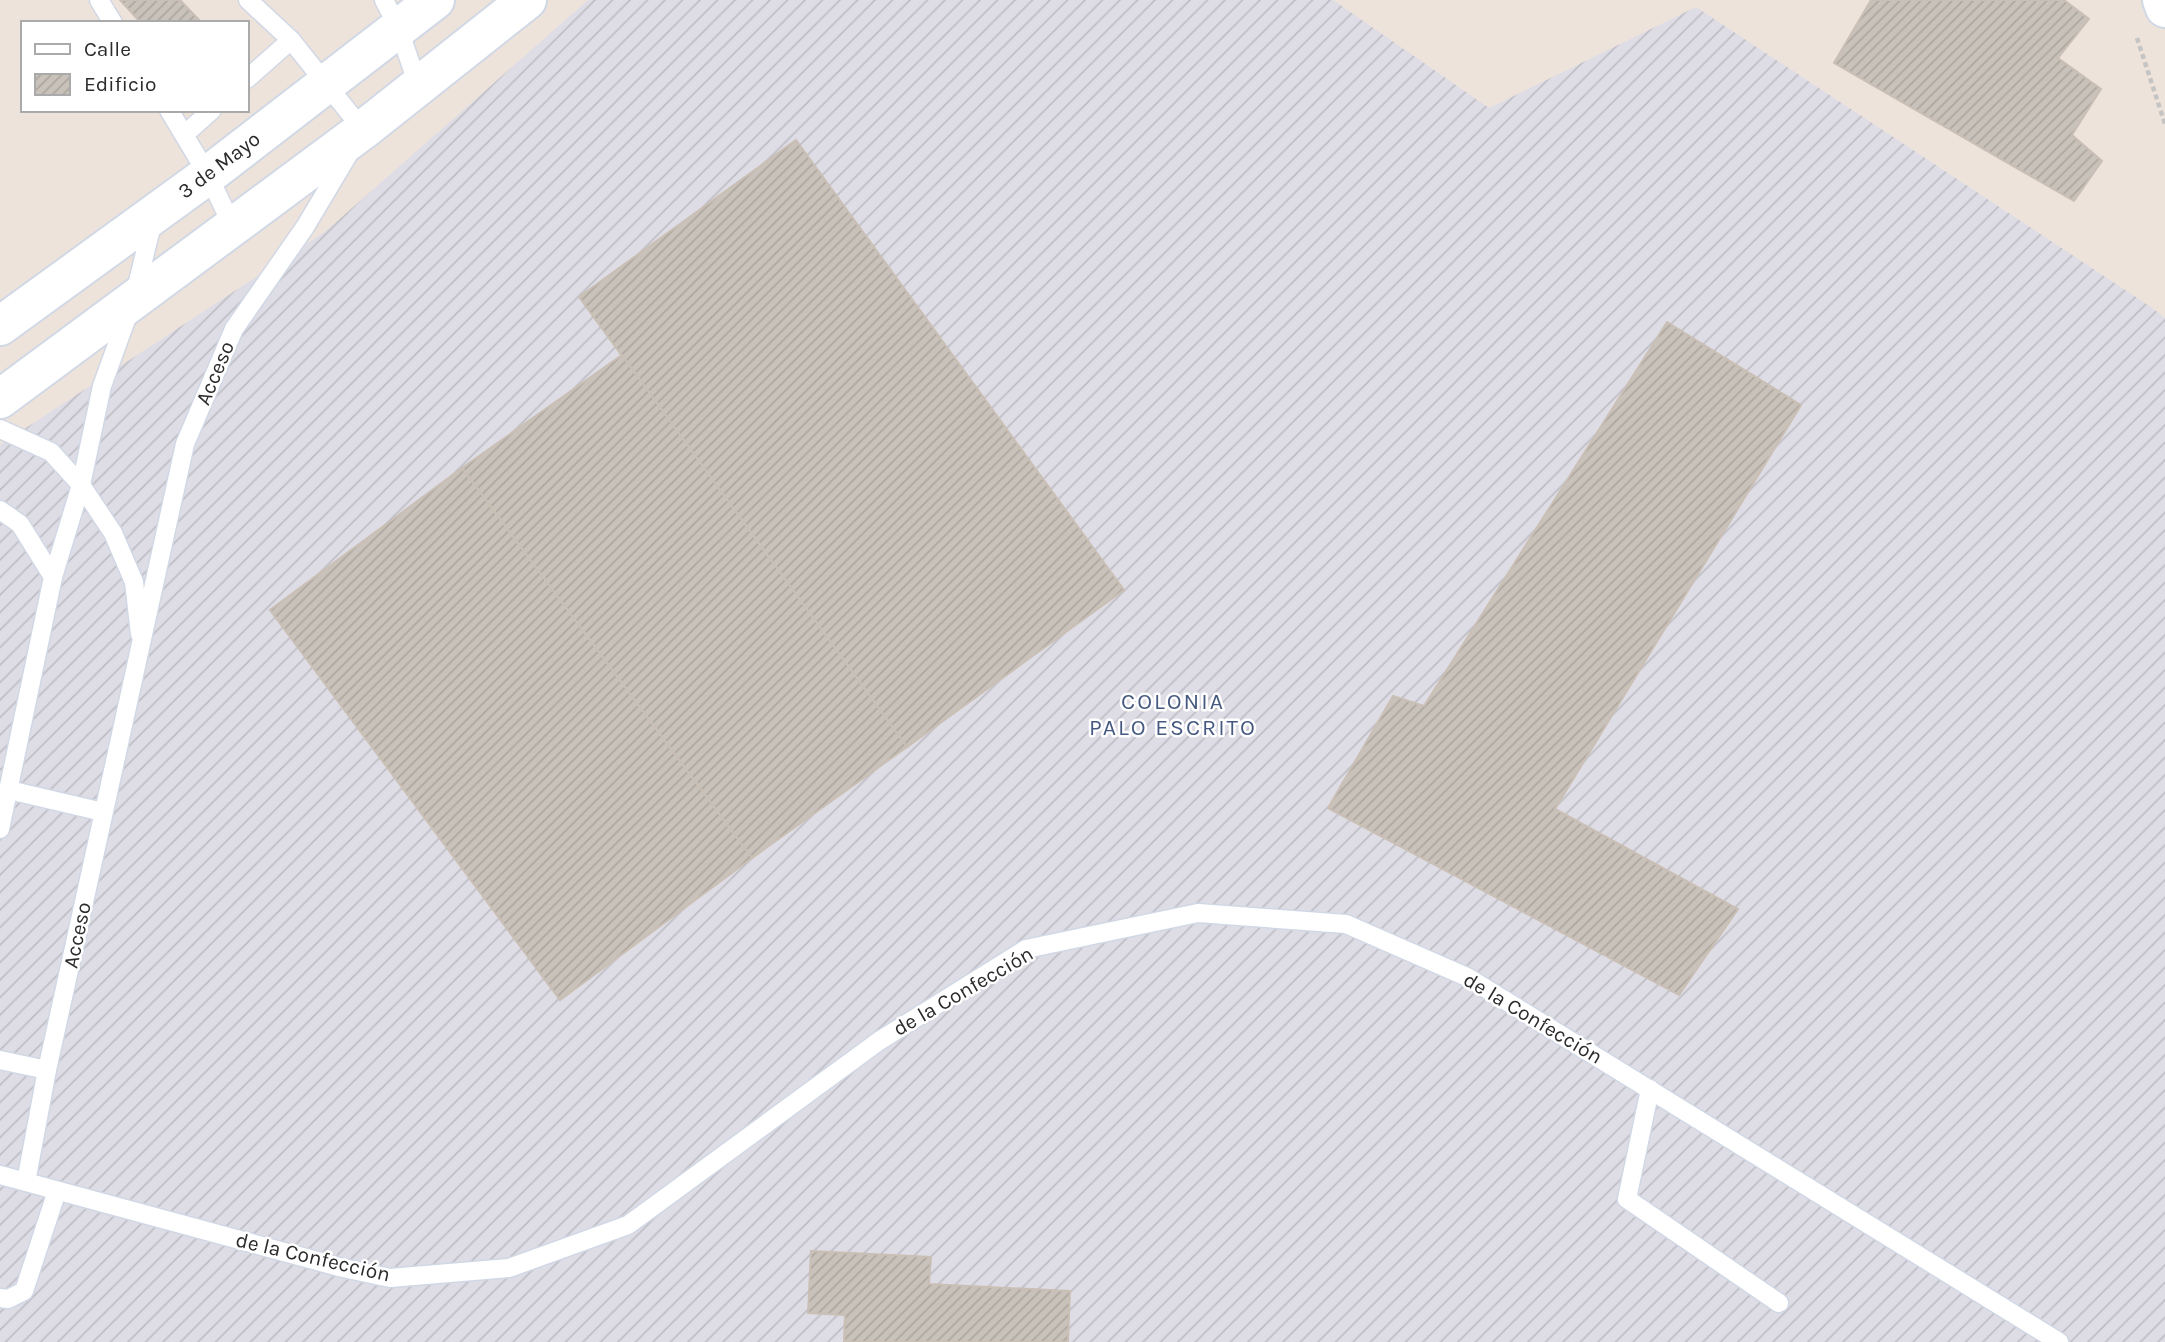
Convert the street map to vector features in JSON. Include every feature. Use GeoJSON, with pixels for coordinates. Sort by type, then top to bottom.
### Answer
{"type":"FeatureCollection","features":[{"type":"Feature","properties":{"kind":"main road","name":"3 de Mayo"},"geometry":{"type":"LineString","coordinates":[[0,326],[208,175],[327,83],[391,13],[435,0]]}},
{"type":"Feature","properties":{"kind":"main road"},"geometry":{"type":"LineString","coordinates":[[0,399],[363,130],[527,0]]}},
{"type":"Feature","properties":{"kind":"main road"},"geometry":{"type":"LineString","coordinates":[[2162,0],[2165,8]]}},
{"type":"Feature","properties":{"kind":"lane"},"geometry":{"type":"LineString","coordinates":[[99,0],[112,21]]}},
{"type":"Feature","properties":{"kind":"lane"},"geometry":{"type":"LineString","coordinates":[[248,0],[291,40],[363,130]]}},
{"type":"Feature","properties":{"kind":"lane"},"geometry":{"type":"LineString","coordinates":[[391,13],[418,85]]}},
{"type":"Feature","properties":{"kind":"lane"},"geometry":{"type":"LineString","coordinates":[[248,78],[291,40]]}},
{"type":"Feature","properties":{"kind":"lane"},"geometry":{"type":"LineString","coordinates":[[170,112],[208,175],[232,225]]}},
{"type":"Feature","properties":{"kind":"lane"},"geometry":{"type":"LineString","coordinates":[[184,135],[210,112]]}},
{"type":"Feature","properties":{"kind":"lane","name":"Acceso"},"geometry":{"type":"LineString","coordinates":[[26,1182],[47,1070],[185,444],[234,329],[305,227],[363,130]]}},
{"type":"Feature","properties":{"kind":"lane"},"geometry":{"type":"LineString","coordinates":[[0,829],[53,577],[81,485],[102,386],[134,298],[154,213]]}},
{"type":"Feature","properties":{"kind":"lane","name":"Acceso"},"geometry":{"type":"LineString","coordinates":[[0,429],[51,452],[81,485],[113,533],[134,582],[141,648]]}},
{"type":"Feature","properties":{"kind":"lane"},"geometry":{"type":"LineString","coordinates":[[0,510],[20,524],[53,577]]}},
{"type":"Feature","properties":{"kind":"lane"},"geometry":{"type":"LineString","coordinates":[[9,790],[103,811]]}},
{"type":"Feature","properties":{"kind":"lane","name":"de la Confección"},"geometry":{"type":"LineString","coordinates":[[0,1175],[342,1268],[390,1278],[509,1268],[628,1225],[879,1041],[1026,949],[1198,913],[1346,924],[1467,977],[2059,1342]]}},
{"type":"Feature","properties":{"kind":"lane"},"geometry":{"type":"LineString","coordinates":[[0,1060],[47,1070]]}},
{"type":"Feature","properties":{"kind":"lane"},"geometry":{"type":"LineString","coordinates":[[1650,1089],[1627,1199],[1779,1303]]}},
{"type":"Feature","properties":{"kind":"lane"},"geometry":{"type":"LineString","coordinates":[[0,1298],[8,1300],[24,1291],[57,1191]]}},
{"type":"Feature","properties":{"kind":"path"},"geometry":{"type":"LineString","coordinates":[[2137,37],[2165,124]]}},
{"type":"Feature","properties":{"kind":"shaded area"},"geometry":{"type":"Polygon","coordinates":[[[588,0],[1333,0],[1489,108],[1696,7],[2165,318],[2165,1342],[0,1342],[0,445],[326,231],[588,0]]]}},
{"type":"Feature","properties":{"kind":"building"},"geometry":{"type":"Polygon","coordinates":[[[120,0],[180,0],[200,21],[139,21],[120,0]]]}},
{"type":"Feature","properties":{"kind":"building"},"geometry":{"type":"Polygon","coordinates":[[[1871,0],[2064,0],[2089,19],[2058,58],[2101,89],[2072,135],[2102,161],[2074,201],[1834,63],[1871,0]]]}},
{"type":"Feature","properties":{"kind":"building"},"geometry":{"type":"Polygon","coordinates":[[[796,140],[1124,590],[907,747],[579,297],[796,140]]]}},
{"type":"Feature","properties":{"kind":"building"},"geometry":{"type":"Polygon","coordinates":[[[1667,322],[1801,405],[1555,809],[1738,909],[1679,995],[1328,808],[1393,696],[1424,706],[1667,322]]]}},
{"type":"Feature","properties":{"kind":"building"},"geometry":{"type":"Polygon","coordinates":[[[622,355],[907,747],[752,858],[462,468],[622,355]]]}},
{"type":"Feature","properties":{"kind":"building"},"geometry":{"type":"Polygon","coordinates":[[[462,468],[752,858],[560,1000],[270,610],[462,468]]]}},
{"type":"Feature","properties":{"kind":"building"},"geometry":{"type":"Polygon","coordinates":[[[811,1251],[931,1257],[929,1284],[1070,1291],[1068,1342],[844,1342],[845,1315],[808,1313],[811,1251]]]}},
{"type":"Feature","properties":{"kind":"district","name":"COLONIA PALO ESCRITO"},"geometry":{"type":"Point","coordinates":[1173,714]}}]}
